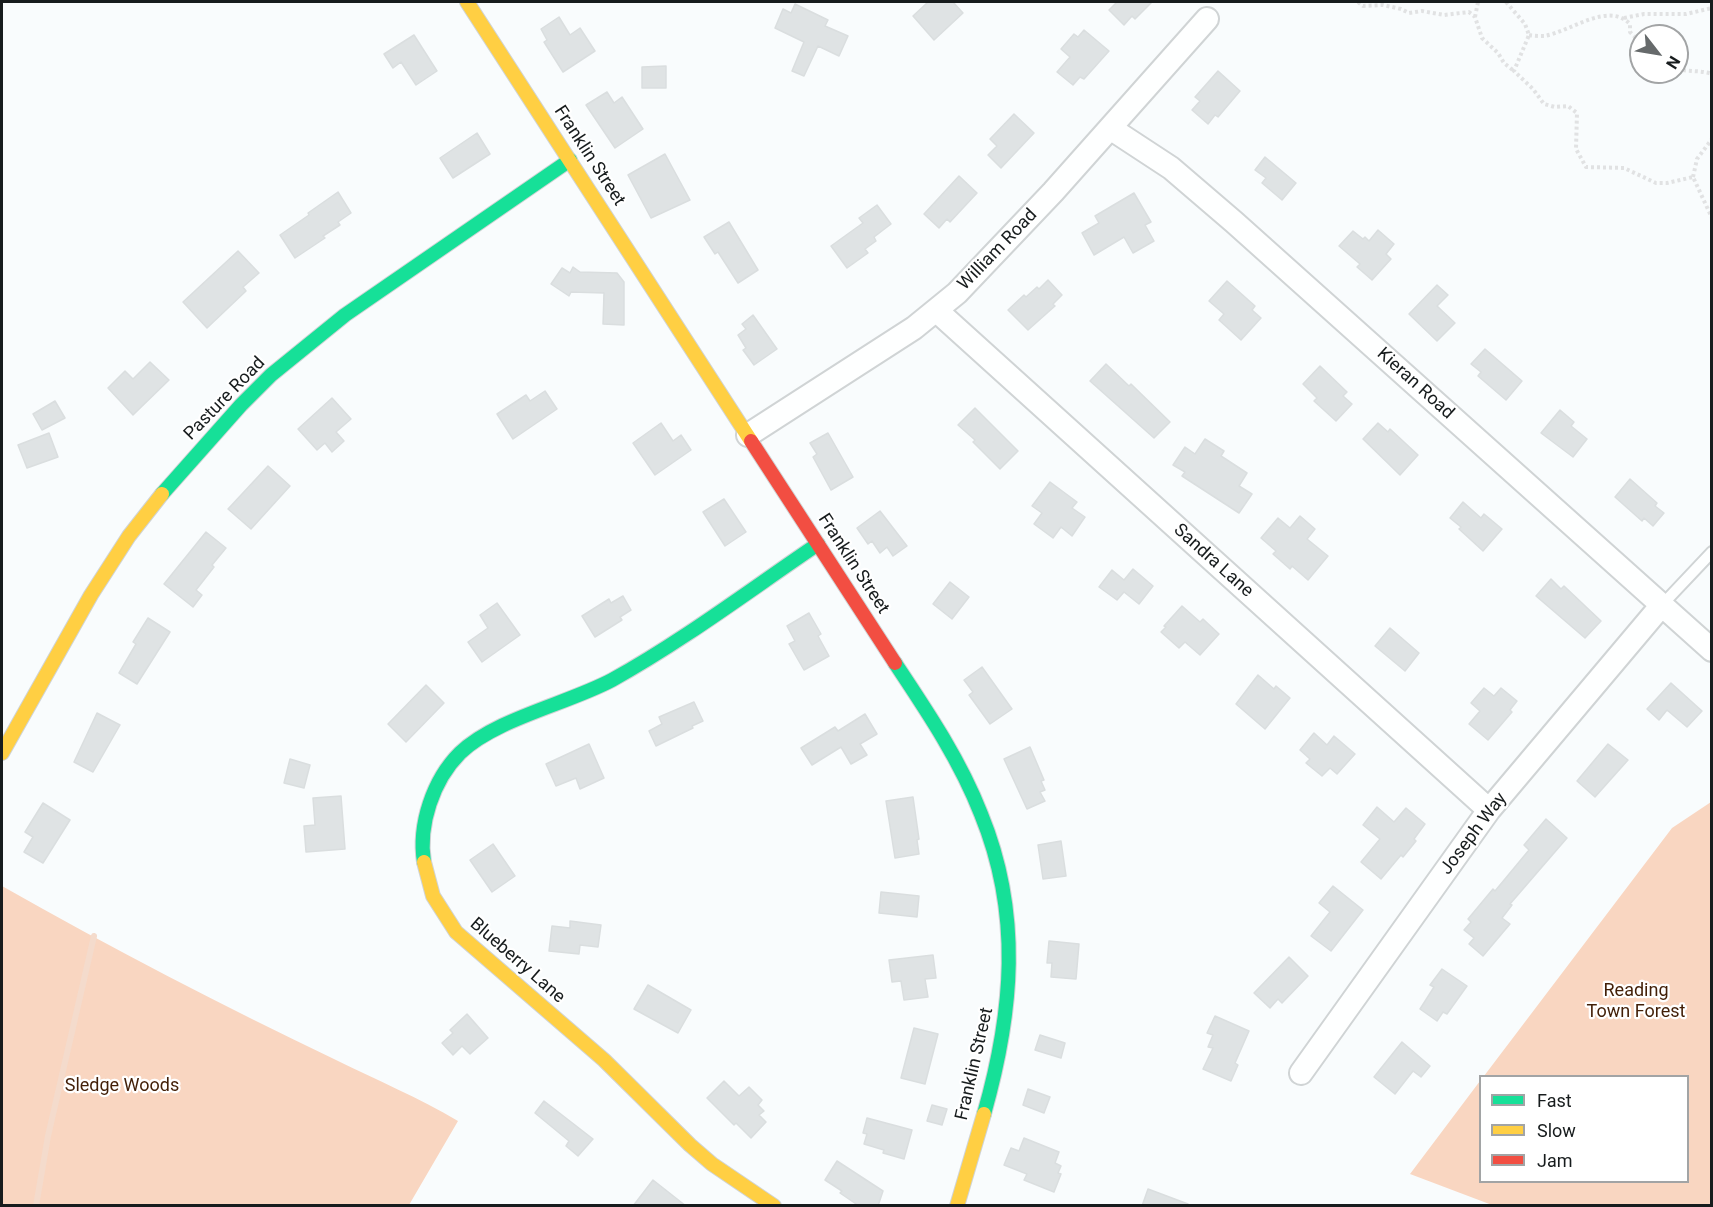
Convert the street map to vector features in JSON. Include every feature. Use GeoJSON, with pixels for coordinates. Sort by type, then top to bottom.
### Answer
{"type":"FeatureCollection","features":[{"type":"Feature","properties":{"kind":"street","name":"Franklin Street"},"geometry":{"type":"LineString","coordinates":[[467,2],[934,723],[983,817],[999,869],[1008,926],[1010,958],[1006,1016],[998,1058],[957,1206]]}},
{"type":"Feature","properties":{"kind":"street","name":"William Road"},"geometry":{"type":"LineString","coordinates":[[748,435],[891,344],[937,311],[1016,233],[1207,19]]}},
{"type":"Feature","properties":{"kind":"street","name":"Kieran Road"},"geometry":{"type":"LineString","coordinates":[[1110,128],[1171,168],[1226,214],[1712,650]]}},
{"type":"Feature","properties":{"kind":"street","name":"Pasture Road"},"geometry":{"type":"LineString","coordinates":[[2,753],[91,595],[129,536],[169,485],[241,405],[294,355],[345,315],[570,160]]}},
{"type":"Feature","properties":{"kind":"street","name":"Sandra Lane"},"geometry":{"type":"LineString","coordinates":[[937,311],[1489,810]]}},
{"type":"Feature","properties":{"kind":"street","name":"Blueberry Lane"},"geometry":{"type":"LineString","coordinates":[[774,1206],[712,1164],[604,1060],[456,932],[444,918],[429,885],[424,867],[423,831],[432,796],[440,780],[462,751],[476,740],[508,722],[600,686],[643,662],[818,544]]}},
{"type":"Feature","properties":{"kind":"street","name":"Joseph Way"},"geometry":{"type":"LineString","coordinates":[[1301,1073],[1489,810],[1661,606]]}},
{"type":"Feature","properties":{"kind":"lane"},"geometry":{"type":"LineString","coordinates":[[1661,606],[1712,552]]}},
{"type":"Feature","properties":{"kind":"path"},"geometry":{"type":"LineString","coordinates":[[1358,2],[1363,6],[1383,5],[1409,13],[1422,11],[1444,15],[1469,12],[1475,16]]}},
{"type":"Feature","properties":{"kind":"path"},"geometry":{"type":"LineString","coordinates":[[1478,2],[1475,16],[1482,38],[1498,53],[1504,63],[1533,89],[1544,104],[1555,107],[1568,106],[1577,113],[1576,149],[1586,167],[1624,168],[1656,183],[1693,177]]}},
{"type":"Feature","properties":{"kind":"path"},"geometry":{"type":"LineString","coordinates":[[1506,2],[1525,24],[1529,35],[1514,71]]}},
{"type":"Feature","properties":{"kind":"path"},"geometry":{"type":"LineString","coordinates":[[1624,18],[1644,14],[1686,14],[1712,8]]}},
{"type":"Feature","properties":{"kind":"path"},"geometry":{"type":"LineString","coordinates":[[1529,35],[1544,36],[1596,17],[1615,15],[1624,18],[1630,24]]}},
{"type":"Feature","properties":{"kind":"path"},"geometry":{"type":"LineString","coordinates":[[1689,72],[1700,70],[1712,74]]}},
{"type":"Feature","properties":{"kind":"path"},"geometry":{"type":"LineString","coordinates":[[1712,139],[1697,159],[1693,177],[1712,218]]}},
{"type":"Feature","properties":{"kind":"green space","name":"Reading Town Forest"},"geometry":{"type":"Polygon","coordinates":[[[1711,802],[1711,1205],[1492,1205],[1410,1174],[1479,1082],[1479,1183],[1689,1183],[1689,1075],[1485,1075],[1672,828],[1711,802]]]}},
{"type":"Feature","properties":{"kind":"green space","name":"Sledge Woods"},"geometry":{"type":"Polygon","coordinates":[[[2,886],[168,976],[458,1121],[409,1205],[2,1205],[2,886]]]}},
{"type":"Feature","properties":{"kind":"building"},"geometry":{"type":"Polygon","coordinates":[[[928,2],[953,2],[963,13],[934,40],[913,16],[928,2]]]}},
{"type":"Feature","properties":{"kind":"building"},"geometry":{"type":"Polygon","coordinates":[[[1117,2],[1152,2],[1135,19],[1132,16],[1124,25],[1109,10],[1117,2]]]}},
{"type":"Feature","properties":{"kind":"building"},"geometry":{"type":"Polygon","coordinates":[[[795,4],[828,20],[825,26],[848,36],[839,56],[818,46],[804,76],[792,71],[804,42],[775,28],[783,9],[791,13],[795,4]]]}},
{"type":"Feature","properties":{"kind":"building"},"geometry":{"type":"Polygon","coordinates":[[[559,17],[570,35],[580,28],[595,51],[563,72],[544,42],[547,40],[541,29],[559,17]]]}},
{"type":"Feature","properties":{"kind":"building"},"geometry":{"type":"Polygon","coordinates":[[[1084,30],[1109,51],[1084,79],[1080,77],[1073,85],[1057,72],[1070,57],[1061,49],[1074,34],[1078,37],[1084,30]]]}},
{"type":"Feature","properties":{"kind":"building"},"geometry":{"type":"Polygon","coordinates":[[[414,35],[437,71],[416,85],[401,62],[393,68],[384,54],[414,35]]]}},
{"type":"Feature","properties":{"kind":"building"},"geometry":{"type":"Polygon","coordinates":[[[666,66],[666,88],[642,88],[642,67],[666,66]]]}},
{"type":"Feature","properties":{"kind":"building"},"geometry":{"type":"Polygon","coordinates":[[[1218,71],[1240,91],[1218,117],[1215,115],[1208,124],[1192,110],[1200,101],[1195,97],[1218,71]]]}},
{"type":"Feature","properties":{"kind":"building"},"geometry":{"type":"Polygon","coordinates":[[[607,92],[614,103],[622,97],[643,129],[615,148],[586,105],[607,92]]]}},
{"type":"Feature","properties":{"kind":"building"},"geometry":{"type":"Polygon","coordinates":[[[1014,114],[1034,133],[1001,168],[988,155],[997,146],[990,139],[1014,114]]]}},
{"type":"Feature","properties":{"kind":"building"},"geometry":{"type":"Polygon","coordinates":[[[477,133],[490,154],[453,178],[440,158],[477,133]]]}},
{"type":"Feature","properties":{"kind":"building"},"geometry":{"type":"Polygon","coordinates":[[[665,154],[690,200],[651,218],[628,175],[665,154]]]}},
{"type":"Feature","properties":{"kind":"building"},"geometry":{"type":"Polygon","coordinates":[[[1265,157],[1296,183],[1282,200],[1262,183],[1266,178],[1255,170],[1265,157]]]}},
{"type":"Feature","properties":{"kind":"building"},"geometry":{"type":"Polygon","coordinates":[[[959,176],[977,193],[950,222],[947,219],[939,228],[924,214],[959,176]]]}},
{"type":"Feature","properties":{"kind":"building"},"geometry":{"type":"Polygon","coordinates":[[[338,192],[351,213],[338,222],[340,225],[323,236],[325,238],[295,258],[280,235],[338,192]]]}},
{"type":"Feature","properties":{"kind":"building"},"geometry":{"type":"Polygon","coordinates":[[[1134,193],[1151,222],[1145,225],[1154,241],[1133,253],[1124,237],[1094,255],[1082,233],[1099,223],[1095,216],[1134,193]]]}},
{"type":"Feature","properties":{"kind":"building"},"geometry":{"type":"Polygon","coordinates":[[[877,205],[891,224],[874,237],[876,241],[865,249],[868,253],[847,268],[831,246],[863,223],[859,218],[877,205]]]}},
{"type":"Feature","properties":{"kind":"building"},"geometry":{"type":"Polygon","coordinates":[[[729,222],[758,270],[738,283],[718,252],[715,254],[704,237],[729,222]]]}},
{"type":"Feature","properties":{"kind":"building"},"geometry":{"type":"Polygon","coordinates":[[[1378,230],[1394,244],[1386,254],[1391,259],[1372,280],[1357,267],[1360,264],[1339,246],[1353,231],[1369,241],[1378,230]]]}},
{"type":"Feature","properties":{"kind":"building"},"geometry":{"type":"Polygon","coordinates":[[[238,251],[259,273],[243,287],[246,291],[207,328],[183,302],[238,251]]]}},
{"type":"Feature","properties":{"kind":"building"},"geometry":{"type":"Polygon","coordinates":[[[573,267],[580,272],[617,273],[624,282],[624,325],[603,324],[604,293],[571,292],[569,296],[551,284],[562,268],[570,273],[573,267]]]}},
{"type":"Feature","properties":{"kind":"building"},"geometry":{"type":"Polygon","coordinates":[[[1048,280],[1062,295],[1053,304],[1055,306],[1028,330],[1008,310],[1024,295],[1026,297],[1037,287],[1039,289],[1048,280]]]}},
{"type":"Feature","properties":{"kind":"building"},"geometry":{"type":"Polygon","coordinates":[[[1227,281],[1255,306],[1252,310],[1261,318],[1241,340],[1219,320],[1224,314],[1209,301],[1227,281]]]}},
{"type":"Feature","properties":{"kind":"building"},"geometry":{"type":"Polygon","coordinates":[[[1437,285],[1448,295],[1437,306],[1455,323],[1437,341],[1409,314],[1437,285]]]}},
{"type":"Feature","properties":{"kind":"building"},"geometry":{"type":"Polygon","coordinates":[[[753,315],[777,349],[754,365],[743,350],[746,348],[738,335],[746,329],[742,324],[753,315]]]}},
{"type":"Feature","properties":{"kind":"building"},"geometry":{"type":"Polygon","coordinates":[[[1485,349],[1522,381],[1506,400],[1478,376],[1481,372],[1471,364],[1485,349]]]}},
{"type":"Feature","properties":{"kind":"building"},"geometry":{"type":"Polygon","coordinates":[[[150,362],[169,380],[133,415],[108,388],[125,371],[133,379],[150,362]]]}},
{"type":"Feature","properties":{"kind":"building"},"geometry":{"type":"Polygon","coordinates":[[[1106,364],[1129,386],[1131,384],[1170,422],[1154,438],[1090,381],[1106,364]]]}},
{"type":"Feature","properties":{"kind":"building"},"geometry":{"type":"Polygon","coordinates":[[[1320,366],[1347,392],[1343,396],[1352,404],[1336,421],[1314,401],[1317,398],[1303,384],[1320,366]]]}},
{"type":"Feature","properties":{"kind":"building"},"geometry":{"type":"Polygon","coordinates":[[[545,391],[557,409],[513,439],[497,414],[526,395],[530,401],[545,391]]]}},
{"type":"Feature","properties":{"kind":"building"},"geometry":{"type":"Polygon","coordinates":[[[332,398],[351,419],[336,432],[344,441],[332,452],[325,443],[317,450],[298,429],[332,398]]]}},
{"type":"Feature","properties":{"kind":"building"},"geometry":{"type":"Polygon","coordinates":[[[55,401],[65,418],[42,430],[33,414],[55,401]]]}},
{"type":"Feature","properties":{"kind":"building"},"geometry":{"type":"Polygon","coordinates":[[[975,408],[1018,451],[1000,469],[973,442],[975,440],[958,425],[975,408]]]}},
{"type":"Feature","properties":{"kind":"building"},"geometry":{"type":"Polygon","coordinates":[[[1560,410],[1574,422],[1571,426],[1587,439],[1573,457],[1541,433],[1560,410]]]}},
{"type":"Feature","properties":{"kind":"building"},"geometry":{"type":"Polygon","coordinates":[[[661,423],[673,441],[681,435],[691,450],[655,475],[633,443],[661,423]]]}},
{"type":"Feature","properties":{"kind":"building"},"geometry":{"type":"Polygon","coordinates":[[[1378,423],[1388,432],[1390,429],[1418,455],[1400,475],[1363,439],[1378,423]]]}},
{"type":"Feature","properties":{"kind":"building"},"geometry":{"type":"Polygon","coordinates":[[[49,433],[58,457],[27,468],[18,445],[49,433]]]}},
{"type":"Feature","properties":{"kind":"building"},"geometry":{"type":"Polygon","coordinates":[[[828,433],[853,477],[831,490],[813,457],[817,454],[810,443],[828,433]]]}},
{"type":"Feature","properties":{"kind":"building"},"geometry":{"type":"Polygon","coordinates":[[[1205,439],[1224,451],[1221,456],[1247,473],[1239,486],[1252,494],[1239,513],[1182,476],[1185,472],[1173,465],[1185,447],[1195,454],[1205,439]]]}},
{"type":"Feature","properties":{"kind":"building"},"geometry":{"type":"Polygon","coordinates":[[[268,466],[290,486],[251,529],[228,509],[268,466]]]}},
{"type":"Feature","properties":{"kind":"building"},"geometry":{"type":"Polygon","coordinates":[[[1630,479],[1657,503],[1655,506],[1664,513],[1653,526],[1644,518],[1642,521],[1615,497],[1630,479]]]}},
{"type":"Feature","properties":{"kind":"building"},"geometry":{"type":"Polygon","coordinates":[[[1050,482],[1077,502],[1072,508],[1085,517],[1072,536],[1061,527],[1053,538],[1034,524],[1042,513],[1032,506],[1050,482]]]}},
{"type":"Feature","properties":{"kind":"building"},"geometry":{"type":"Polygon","coordinates":[[[724,499],[746,532],[725,546],[703,512],[724,499]]]}},
{"type":"Feature","properties":{"kind":"building"},"geometry":{"type":"Polygon","coordinates":[[[1463,502],[1481,518],[1484,514],[1502,529],[1483,551],[1450,518],[1463,502]]]}},
{"type":"Feature","properties":{"kind":"building"},"geometry":{"type":"Polygon","coordinates":[[[880,511],[907,546],[893,556],[887,547],[880,553],[872,541],[868,544],[857,528],[880,511]]]}},
{"type":"Feature","properties":{"kind":"building"},"geometry":{"type":"Polygon","coordinates":[[[1300,516],[1315,529],[1307,539],[1328,556],[1308,580],[1292,566],[1290,569],[1273,554],[1276,551],[1261,538],[1278,518],[1290,528],[1300,516]]]}},
{"type":"Feature","properties":{"kind":"building"},"geometry":{"type":"Polygon","coordinates":[[[206,532],[226,548],[196,590],[202,595],[193,607],[164,584],[206,532]]]}},
{"type":"Feature","properties":{"kind":"building"},"geometry":{"type":"Polygon","coordinates":[[[1133,569],[1153,586],[1139,604],[1124,592],[1117,600],[1099,587],[1112,570],[1124,580],[1133,569]]]}},
{"type":"Feature","properties":{"kind":"building"},"geometry":{"type":"Polygon","coordinates":[[[1551,579],[1561,589],[1564,586],[1601,621],[1585,638],[1536,596],[1551,579]]]}},
{"type":"Feature","properties":{"kind":"building"},"geometry":{"type":"Polygon","coordinates":[[[950,582],[969,597],[952,619],[933,604],[950,582]]]}},
{"type":"Feature","properties":{"kind":"building"},"geometry":{"type":"Polygon","coordinates":[[[623,596],[631,610],[620,617],[622,620],[595,637],[582,616],[609,599],[611,603],[623,596]]]}},
{"type":"Feature","properties":{"kind":"building"},"geometry":{"type":"Polygon","coordinates":[[[497,603],[520,635],[482,662],[468,642],[488,628],[480,615],[497,603]]]}},
{"type":"Feature","properties":{"kind":"building"},"geometry":{"type":"Polygon","coordinates":[[[1182,606],[1200,622],[1203,619],[1219,634],[1200,655],[1185,642],[1179,648],[1161,632],[1182,606]]]}},
{"type":"Feature","properties":{"kind":"building"},"geometry":{"type":"Polygon","coordinates":[[[809,613],[821,634],[818,636],[829,656],[804,670],[789,644],[795,641],[787,626],[809,613]]]}},
{"type":"Feature","properties":{"kind":"building"},"geometry":{"type":"Polygon","coordinates":[[[148,618],[170,632],[137,684],[119,673],[136,644],[133,642],[148,618]]]}},
{"type":"Feature","properties":{"kind":"building"},"geometry":{"type":"Polygon","coordinates":[[[1390,628],[1419,653],[1405,671],[1375,646],[1390,628]]]}},
{"type":"Feature","properties":{"kind":"building"},"geometry":{"type":"Polygon","coordinates":[[[982,667],[1012,709],[990,724],[969,695],[973,692],[964,680],[982,667]]]}},
{"type":"Feature","properties":{"kind":"building"},"geometry":{"type":"Polygon","coordinates":[[[1258,675],[1274,689],[1276,686],[1290,698],[1265,729],[1236,704],[1258,675]]]}},
{"type":"Feature","properties":{"kind":"building"},"geometry":{"type":"Polygon","coordinates":[[[1671,683],[1702,711],[1687,727],[1667,710],[1659,720],[1647,709],[1671,683]]]}},
{"type":"Feature","properties":{"kind":"building"},"geometry":{"type":"Polygon","coordinates":[[[426,685],[444,703],[406,742],[388,724],[426,685]]]}},
{"type":"Feature","properties":{"kind":"building"},"geometry":{"type":"Polygon","coordinates":[[[1484,688],[1494,696],[1501,688],[1517,701],[1510,710],[1512,712],[1488,740],[1469,724],[1480,711],[1471,703],[1484,688]]]}},
{"type":"Feature","properties":{"kind":"building"},"geometry":{"type":"Polygon","coordinates":[[[694,702],[703,721],[656,746],[649,731],[662,724],[659,717],[694,702]]]}},
{"type":"Feature","properties":{"kind":"building"},"geometry":{"type":"Polygon","coordinates":[[[97,713],[120,725],[93,772],[74,762],[97,713]]]}},
{"type":"Feature","properties":{"kind":"building"},"geometry":{"type":"Polygon","coordinates":[[[865,714],[877,734],[860,744],[867,755],[851,764],[841,747],[812,765],[801,748],[835,727],[838,731],[865,714]]]}},
{"type":"Feature","properties":{"kind":"building"},"geometry":{"type":"Polygon","coordinates":[[[1314,733],[1327,745],[1334,736],[1355,754],[1337,774],[1330,768],[1322,776],[1306,763],[1310,759],[1300,750],[1314,733]]]}},
{"type":"Feature","properties":{"kind":"building"},"geometry":{"type":"Polygon","coordinates":[[[589,744],[604,778],[580,789],[576,778],[556,786],[546,764],[589,744]]]}},
{"type":"Feature","properties":{"kind":"building"},"geometry":{"type":"Polygon","coordinates":[[[1608,744],[1628,760],[1595,797],[1577,781],[1608,744]]]}},
{"type":"Feature","properties":{"kind":"building"},"geometry":{"type":"Polygon","coordinates":[[[1030,747],[1044,780],[1041,781],[1045,790],[1040,792],[1045,801],[1027,809],[1004,759],[1030,747]]]}},
{"type":"Feature","properties":{"kind":"building"},"geometry":{"type":"Polygon","coordinates":[[[290,759],[310,765],[304,788],[284,783],[290,759]]]}},
{"type":"Feature","properties":{"kind":"building"},"geometry":{"type":"Polygon","coordinates":[[[341,796],[345,849],[306,852],[304,826],[315,825],[313,798],[341,796]]]}},
{"type":"Feature","properties":{"kind":"building"},"geometry":{"type":"Polygon","coordinates":[[[913,797],[919,854],[895,858],[886,801],[913,797]]]}},
{"type":"Feature","properties":{"kind":"building"},"geometry":{"type":"Polygon","coordinates":[[[43,803],[70,820],[43,863],[24,852],[33,837],[25,832],[43,803]]]}},
{"type":"Feature","properties":{"kind":"building"},"geometry":{"type":"Polygon","coordinates":[[[1377,807],[1394,822],[1406,808],[1425,824],[1414,839],[1416,841],[1381,879],[1361,862],[1380,839],[1363,825],[1377,807]]]}},
{"type":"Feature","properties":{"kind":"building"},"geometry":{"type":"Polygon","coordinates":[[[1546,819],[1567,838],[1510,904],[1512,905],[1502,918],[1510,924],[1483,956],[1469,944],[1474,938],[1464,930],[1471,922],[1468,919],[1529,850],[1524,845],[1546,819]]]}},
{"type":"Feature","properties":{"kind":"building"},"geometry":{"type":"Polygon","coordinates":[[[1061,841],[1066,876],[1043,879],[1038,845],[1061,841]]]}},
{"type":"Feature","properties":{"kind":"building"},"geometry":{"type":"Polygon","coordinates":[[[493,844],[515,876],[492,892],[470,860],[493,844]]]}},
{"type":"Feature","properties":{"kind":"building"},"geometry":{"type":"Polygon","coordinates":[[[1333,886],[1363,910],[1331,951],[1311,936],[1330,912],[1319,903],[1333,886]]]}},
{"type":"Feature","properties":{"kind":"building"},"geometry":{"type":"Polygon","coordinates":[[[881,892],[919,896],[917,917],[879,913],[881,892]]]}},
{"type":"Feature","properties":{"kind":"building"},"geometry":{"type":"Polygon","coordinates":[[[570,921],[601,925],[598,947],[580,945],[579,954],[549,951],[552,926],[570,928],[570,921]]]}},
{"type":"Feature","properties":{"kind":"building"},"geometry":{"type":"Polygon","coordinates":[[[1049,941],[1079,944],[1076,979],[1051,977],[1052,963],[1047,963],[1049,941]]]}},
{"type":"Feature","properties":{"kind":"building"},"geometry":{"type":"Polygon","coordinates":[[[933,955],[936,978],[925,979],[928,997],[904,1000],[901,981],[892,982],[889,960],[933,955]]]}},
{"type":"Feature","properties":{"kind":"building"},"geometry":{"type":"Polygon","coordinates":[[[1289,957],[1308,976],[1282,1003],[1278,999],[1270,1008],[1254,993],[1289,957]]]}},
{"type":"Feature","properties":{"kind":"building"},"geometry":{"type":"Polygon","coordinates":[[[1442,969],[1467,986],[1447,1014],[1443,1012],[1437,1021],[1420,1009],[1434,987],[1430,985],[1442,969]]]}},
{"type":"Feature","properties":{"kind":"building"},"geometry":{"type":"Polygon","coordinates":[[[648,985],[691,1010],[678,1033],[634,1009],[648,985]]]}},
{"type":"Feature","properties":{"kind":"building"},"geometry":{"type":"Polygon","coordinates":[[[467,1014],[488,1038],[470,1054],[462,1046],[453,1055],[442,1043],[453,1033],[450,1030],[467,1014]]]}},
{"type":"Feature","properties":{"kind":"building"},"geometry":{"type":"Polygon","coordinates":[[[1215,1016],[1249,1031],[1235,1063],[1238,1065],[1231,1081],[1203,1069],[1213,1048],[1208,1047],[1213,1035],[1207,1033],[1215,1016]]]}},
{"type":"Feature","properties":{"kind":"building"},"geometry":{"type":"Polygon","coordinates":[[[914,1028],[938,1034],[925,1084],[901,1078],[914,1028]]]}},
{"type":"Feature","properties":{"kind":"building"},"geometry":{"type":"Polygon","coordinates":[[[1040,1035],[1065,1043],[1061,1058],[1035,1050],[1040,1035]]]}},
{"type":"Feature","properties":{"kind":"building"},"geometry":{"type":"Polygon","coordinates":[[[1402,1042],[1430,1066],[1421,1077],[1413,1071],[1395,1094],[1374,1077],[1402,1042]]]}},
{"type":"Feature","properties":{"kind":"building"},"geometry":{"type":"Polygon","coordinates":[[[724,1081],[739,1096],[749,1087],[762,1100],[758,1105],[764,1111],[759,1115],[766,1122],[751,1138],[736,1123],[734,1125],[707,1098],[724,1081]]]}},
{"type":"Feature","properties":{"kind":"building"},"geometry":{"type":"Polygon","coordinates":[[[1028,1089],[1050,1097],[1044,1113],[1023,1105],[1028,1089]]]}},
{"type":"Feature","properties":{"kind":"building"},"geometry":{"type":"Polygon","coordinates":[[[544,1101],[593,1139],[578,1156],[566,1146],[569,1141],[535,1113],[544,1101]]]}},
{"type":"Feature","properties":{"kind":"building"},"geometry":{"type":"Polygon","coordinates":[[[932,1105],[947,1109],[942,1125],[927,1121],[932,1105]]]}},
{"type":"Feature","properties":{"kind":"building"},"geometry":{"type":"Polygon","coordinates":[[[867,1118],[912,1130],[904,1159],[864,1144],[867,1134],[863,1133],[867,1118]]]}},
{"type":"Feature","properties":{"kind":"building"},"geometry":{"type":"Polygon","coordinates":[[[1024,1138],[1059,1152],[1055,1163],[1061,1166],[1058,1173],[1061,1174],[1054,1192],[1024,1180],[1027,1174],[1004,1165],[1011,1148],[1019,1151],[1024,1138]]]}},
{"type":"Feature","properties":{"kind":"building"},"geometry":{"type":"Polygon","coordinates":[[[837,1161],[883,1191],[878,1206],[859,1206],[825,1180],[837,1161]]]}},
{"type":"Feature","properties":{"kind":"building"},"geometry":{"type":"Polygon","coordinates":[[[653,1180],[686,1206],[633,1206],[653,1180]]]}},
{"type":"Feature","properties":{"kind":"building"},"geometry":{"type":"Polygon","coordinates":[[[1148,1189],[1188,1204],[1188,1206],[1142,1206],[1148,1189]]]}},
{"type":"Feature","properties":{"kind":"waterway"},"geometry":{"type":"LineString","coordinates":[[36,1206],[48,1136],[94,936]]}},
{"type":"Feature","properties":{"kind":"traffic: fast"},"geometry":{"type":"LineString","coordinates":[[162,494],[241,405],[271,375],[345,315],[570,160]]}},
{"type":"Feature","properties":{"kind":"traffic: fast"},"geometry":{"type":"LineString","coordinates":[[424,862],[423,833],[430,804],[442,776],[460,753],[475,741],[512,721],[594,689],[639,665],[818,544]]}},
{"type":"Feature","properties":{"kind":"traffic: fast"},"geometry":{"type":"LineString","coordinates":[[895,663],[942,736],[973,794],[994,851],[1003,889],[1008,926],[1007,1001],[1002,1038],[984,1114]]}},
{"type":"Feature","properties":{"kind":"traffic: slow"},"geometry":{"type":"LineString","coordinates":[[467,2],[751,441]]}},
{"type":"Feature","properties":{"kind":"traffic: slow"},"geometry":{"type":"LineString","coordinates":[[2,753],[91,595],[129,536],[162,494]]}},
{"type":"Feature","properties":{"kind":"traffic: slow"},"geometry":{"type":"LineString","coordinates":[[424,862],[433,896],[456,932],[604,1060],[712,1164],[774,1206]]}},
{"type":"Feature","properties":{"kind":"traffic: slow"},"geometry":{"type":"LineString","coordinates":[[957,1206],[984,1114]]}},
{"type":"Feature","properties":{"kind":"traffic: jam"},"geometry":{"type":"LineString","coordinates":[[751,441],[895,663]]}}]}
